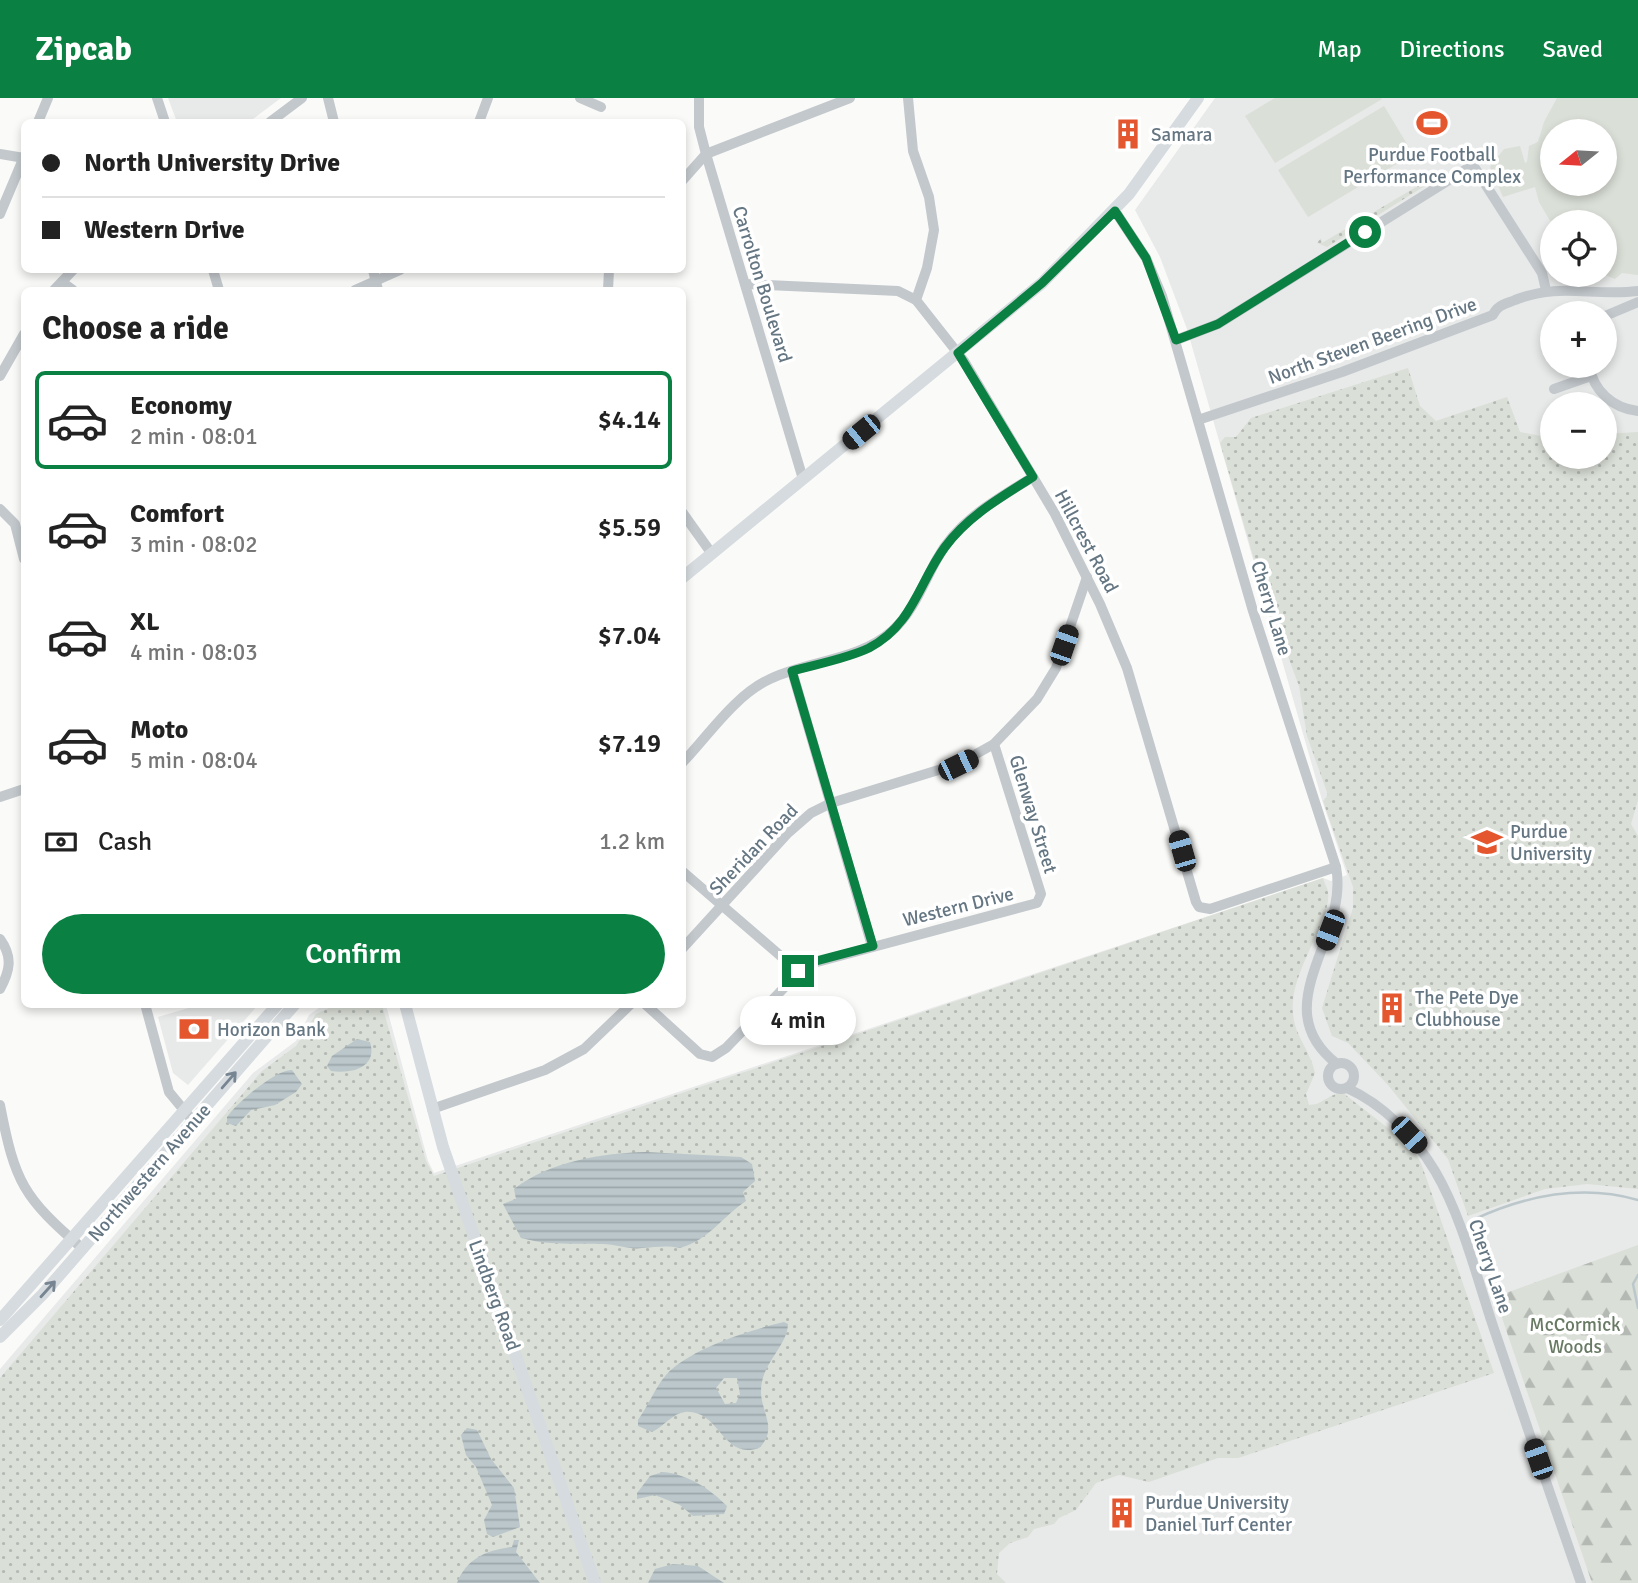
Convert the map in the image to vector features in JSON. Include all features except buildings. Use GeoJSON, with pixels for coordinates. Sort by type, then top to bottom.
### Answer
{"type":"FeatureCollection","features":[{"type":"Feature","properties":{"kind":"main road"},"geometry":{"type":"LineString","coordinates":[[686,575],[1042,283],[1115,211],[1198,98]]}},
{"type":"Feature","properties":{"kind":"main road","name":"Northwestern Avenue"},"geometry":{"type":"LineString","coordinates":[[0,1337],[188,1116],[275,1008]]}},
{"type":"Feature","properties":{"kind":"main road","name":"Northwestern Avenue"},"geometry":{"type":"LineString","coordinates":[[188,1116],[291,1008]]}},
{"type":"Feature","properties":{"kind":"main road","name":"Lindberg Road"},"geometry":{"type":"LineString","coordinates":[[406,1008],[432,1109],[595,1583]]}},
{"type":"Feature","properties":{"kind":"main road","name":"Northwestern Avenue"},"geometry":{"type":"LineString","coordinates":[[0,1321],[80,1242]]}},
{"type":"Feature","properties":{"kind":"street"},"geometry":{"type":"LineString","coordinates":[[39,119],[48,98]]}},
{"type":"Feature","properties":{"kind":"street"},"geometry":{"type":"LineString","coordinates":[[157,98],[164,119]]}},
{"type":"Feature","properties":{"kind":"street"},"geometry":{"type":"LineString","coordinates":[[274,119],[302,98]]}},
{"type":"Feature","properties":{"kind":"street"},"geometry":{"type":"LineString","coordinates":[[328,98],[333,119]]}},
{"type":"Feature","properties":{"kind":"street"},"geometry":{"type":"LineString","coordinates":[[480,119],[488,98]]}},
{"type":"Feature","properties":{"kind":"street"},"geometry":{"type":"LineString","coordinates":[[580,98],[601,107]]}},
{"type":"Feature","properties":{"kind":"street","name":"Carrolton Boulevard"},"geometry":{"type":"LineString","coordinates":[[699,98],[699,127],[706,154],[803,479]]}},
{"type":"Feature","properties":{"kind":"street"},"geometry":{"type":"LineString","coordinates":[[686,176],[706,154],[850,98]]}},
{"type":"Feature","properties":{"kind":"street"},"geometry":{"type":"LineString","coordinates":[[745,284],[898,291],[916,300],[927,268],[934,230],[929,197],[913,151],[908,98]]}},
{"type":"Feature","properties":{"kind":"street"},"geometry":{"type":"LineString","coordinates":[[0,154],[21,158]]}},
{"type":"Feature","properties":{"kind":"street"},"geometry":{"type":"LineString","coordinates":[[0,214],[21,165]]}},
{"type":"Feature","properties":{"kind":"street"},"geometry":{"type":"LineString","coordinates":[[1176,340],[1218,324],[1473,166],[1542,273],[1546,290]]}},
{"type":"Feature","properties":{"kind":"street","name":"Cherry Lane"},"geometry":{"type":"LineString","coordinates":[[1115,211],[1146,258],[1176,340],[1253,611],[1336,867],[1339,892],[1337,907],[1309,988],[1306,1020],[1318,1047],[1333,1068]]}},
{"type":"Feature","properties":{"kind":"street"},"geometry":{"type":"LineString","coordinates":[[57,287],[70,273]]}},
{"type":"Feature","properties":{"kind":"street"},"geometry":{"type":"LineString","coordinates":[[377,286],[396,273]]}},
{"type":"Feature","properties":{"kind":"street"},"geometry":{"type":"LineString","coordinates":[[62,282],[68,287]]}},
{"type":"Feature","properties":{"kind":"street","name":"North Steven Beering Drive"},"geometry":{"type":"LineString","coordinates":[[1198,421],[1443,336],[1493,315],[1498,307],[1546,290],[1638,291]]}},
{"type":"Feature","properties":{"kind":"street","name":"Hillcrest Road"},"geometry":{"type":"LineString","coordinates":[[916,300],[958,353],[1033,477],[1087,577],[1126,668],[1199,908],[1210,909],[1336,867]]}},
{"type":"Feature","properties":{"kind":"street"},"geometry":{"type":"LineString","coordinates":[[1617,311],[1638,302]]}},
{"type":"Feature","properties":{"kind":"street"},"geometry":{"type":"LineString","coordinates":[[0,376],[21,339]]}},
{"type":"Feature","properties":{"kind":"street"},"geometry":{"type":"LineString","coordinates":[[1554,389],[1576,378]]}},
{"type":"Feature","properties":{"kind":"street"},"geometry":{"type":"LineString","coordinates":[[1593,378],[1598,390],[1611,402],[1638,411]]}},
{"type":"Feature","properties":{"kind":"street"},"geometry":{"type":"LineString","coordinates":[[686,759],[751,691],[792,671],[868,648],[887,635],[915,602],[937,559],[963,527],[994,501],[1033,477]]}},
{"type":"Feature","properties":{"kind":"street"},"geometry":{"type":"LineString","coordinates":[[0,509],[20,523]]}},
{"type":"Feature","properties":{"kind":"street"},"geometry":{"type":"LineString","coordinates":[[686,518],[712,554]]}},
{"type":"Feature","properties":{"kind":"street","name":"Sheridan Road"},"geometry":{"type":"LineString","coordinates":[[686,945],[801,821],[831,803],[958,765],[994,744],[1022,716],[1052,676],[1087,577]]}},
{"type":"Feature","properties":{"kind":"street"},"geometry":{"type":"LineString","coordinates":[[792,671],[873,946]]}},
{"type":"Feature","properties":{"kind":"street","name":"Glenway Street"},"geometry":{"type":"LineString","coordinates":[[994,744],[1041,894]]}},
{"type":"Feature","properties":{"kind":"street"},"geometry":{"type":"LineString","coordinates":[[0,797],[21,790]]}},
{"type":"Feature","properties":{"kind":"street"},"geometry":{"type":"LineString","coordinates":[[686,875],[798,971]]}},
{"type":"Feature","properties":{"kind":"street","name":"Western Drive"},"geometry":{"type":"LineString","coordinates":[[649,1008],[700,1054],[712,1057],[726,1048],[798,971],[816,961],[1033,905],[1041,894]]}},
{"type":"Feature","properties":{"kind":"street"},"geometry":{"type":"LineString","coordinates":[[0,939],[10,962],[8,975],[0,989]]}},
{"type":"Feature","properties":{"kind":"street"},"geometry":{"type":"LineString","coordinates":[[146,1008],[164,1079],[188,1116]]}},
{"type":"Feature","properties":{"kind":"street"},"geometry":{"type":"LineString","coordinates":[[432,1109],[514,1083],[553,1067],[593,1042],[627,1008]]}},
{"type":"Feature","properties":{"kind":"street"},"geometry":{"type":"LineString","coordinates":[[1349,1066],[1354,1072],[1350,1084],[1339,1089],[1332,1085],[1333,1068],[1349,1066]]}},
{"type":"Feature","properties":{"kind":"street","name":"Cherry Lane"},"geometry":{"type":"LineString","coordinates":[[1350,1084],[1419,1147],[1449,1201],[1581,1583]]}},
{"type":"Feature","properties":{"kind":"street"},"geometry":{"type":"LineString","coordinates":[[0,1105],[15,1173],[28,1195],[80,1242]]}},
{"type":"Feature","properties":{"kind":"shaded area"},"geometry":{"type":"Polygon","coordinates":[[[168,98],[281,98],[253,119],[176,119],[168,98]]]}},
{"type":"Feature","properties":{"kind":"shaded area","name":"Purdue University"},"geometry":{"type":"Polygon","coordinates":[[[1215,98],[1638,98],[1638,1583],[0,1583],[0,1369],[253,1073],[296,1041],[309,1015],[319,1008],[387,1008],[428,1161],[434,1173],[1323,878],[1331,881],[1347,875],[1322,800],[1187,329],[1160,257],[1135,210],[1215,98]]]}},
{"type":"Feature","properties":{"kind":"shaded area"},"geometry":{"type":"Polygon","coordinates":[[[188,1008],[255,1008],[188,1085],[173,1073],[158,1017],[188,1008]]]}},
{"type":"Feature","properties":{"kind":"shaded area"},"geometry":{"type":"Polygon","coordinates":[[[357,1039],[370,1042],[370,1058],[366,1063],[354,1070],[331,1071],[327,1066],[332,1056],[357,1039]]]}},
{"type":"Feature","properties":{"kind":"shaded area"},"geometry":{"type":"Polygon","coordinates":[[[292,1070],[302,1084],[296,1092],[275,1105],[251,1110],[236,1126],[227,1123],[227,1117],[232,1111],[257,1088],[276,1075],[292,1070]]]}},
{"type":"Feature","properties":{"kind":"shaded area"},"geometry":{"type":"Polygon","coordinates":[[[646,1152],[741,1157],[752,1164],[755,1181],[743,1192],[746,1201],[708,1234],[680,1248],[633,1248],[608,1244],[532,1241],[521,1238],[503,1204],[516,1199],[514,1189],[528,1179],[560,1165],[612,1154],[646,1152]]]}},
{"type":"Feature","properties":{"kind":"shaded area"},"geometry":{"type":"Polygon","coordinates":[[[784,1322],[788,1324],[784,1340],[762,1380],[761,1398],[768,1434],[759,1448],[747,1450],[737,1447],[697,1413],[681,1413],[652,1432],[638,1426],[638,1420],[658,1386],[676,1366],[704,1349],[738,1335],[784,1322]],[[724,1378],[716,1388],[725,1404],[736,1403],[740,1394],[737,1378],[724,1378]]]}},
{"type":"Feature","properties":{"kind":"shaded area"},"geometry":{"type":"Polygon","coordinates":[[[467,1428],[477,1430],[491,1459],[514,1488],[520,1527],[493,1537],[487,1534],[484,1520],[492,1505],[476,1467],[466,1455],[461,1435],[467,1428]]]}},
{"type":"Feature","properties":{"kind":"shaded area"},"geometry":{"type":"Polygon","coordinates":[[[663,1472],[689,1479],[713,1493],[727,1506],[724,1514],[693,1516],[680,1505],[655,1495],[637,1499],[637,1493],[650,1476],[663,1472]]]}},
{"type":"Feature","properties":{"kind":"shaded area"},"geometry":{"type":"Polygon","coordinates":[[[514,1540],[519,1540],[516,1552],[540,1583],[457,1583],[472,1561],[494,1550],[512,1547],[514,1540]]]}},
{"type":"Feature","properties":{"kind":"shaded area"},"geometry":{"type":"Polygon","coordinates":[[[673,1564],[698,1566],[724,1583],[648,1583],[655,1569],[673,1564]]]}},
{"type":"Feature","properties":{"kind":"green space"},"geometry":{"type":"Polygon","coordinates":[[[1275,98],[1382,99],[1275,163],[1245,116],[1275,98]]]}},
{"type":"Feature","properties":{"kind":"green space"},"geometry":{"type":"Polygon","coordinates":[[[1557,98],[1638,98],[1638,275],[1622,273],[1617,277],[1617,210],[1544,210],[1535,187],[1503,197],[1490,167],[1504,149],[1520,146],[1525,163],[1527,162],[1529,146],[1538,142],[1540,135],[1540,196],[1617,196],[1617,119],[1546,119],[1557,98]]]}},
{"type":"Feature","properties":{"kind":"green space"},"geometry":{"type":"Polygon","coordinates":[[[1384,106],[1413,154],[1308,217],[1278,170],[1384,106]]]}},
{"type":"Feature","properties":{"kind":"green space"},"geometry":{"type":"Polygon","coordinates":[[[1421,184],[1423,187],[1327,247],[1317,243],[1321,238],[1322,243],[1421,184]]]}},
{"type":"Feature","properties":{"kind":"green space"},"geometry":{"type":"Polygon","coordinates":[[[1408,368],[1420,406],[1436,421],[1507,397],[1520,432],[1540,436],[1540,469],[1617,469],[1617,433],[1638,432],[1638,800],[1631,824],[1638,836],[1638,1189],[1587,1184],[1545,1189],[1468,1216],[1448,1159],[1388,1085],[1348,1043],[1332,1036],[1322,1008],[1353,908],[1353,887],[1323,801],[1328,795],[1307,736],[1299,686],[1283,643],[1273,600],[1256,566],[1220,443],[1225,437],[1236,437],[1251,418],[1408,368]]]}},
{"type":"Feature","properties":{"kind":"green space"},"geometry":{"type":"Polygon","coordinates":[[[1323,878],[1328,891],[1328,903],[1300,973],[1293,1001],[1294,1022],[1315,1073],[1306,1094],[1309,1105],[1343,1093],[1411,1146],[1421,1163],[1494,1373],[1238,1458],[1218,1458],[1149,1482],[1119,1475],[1096,1483],[1076,1510],[1059,1518],[1054,1524],[1034,1529],[1028,1537],[1010,1543],[999,1553],[997,1574],[1006,1583],[0,1583],[0,1378],[262,1071],[296,1046],[316,1014],[329,1008],[383,1008],[426,1161],[434,1176],[1323,878]]]}},
{"type":"Feature","properties":{"kind":"green space","name":"McCormick Woods"},"geometry":{"type":"Polygon","coordinates":[[[1638,1245],[1638,1583],[1592,1583],[1495,1297],[1638,1245]]]}},
{"type":"Feature","properties":{"kind":"waterway"},"geometry":{"type":"LineString","coordinates":[[1475,1219],[1515,1204],[1555,1194],[1596,1193],[1638,1200]]}},
{"type":"Feature","properties":{"kind":"waterway"},"geometry":{"type":"LineString","coordinates":[[1638,1275],[1633,1284],[1638,1308]]}},
{"type":"Feature","properties":{"kind":"place","name":"Purdue Football Performance Complex"},"geometry":{"type":"Point","coordinates":[1432,123]}},
{"type":"Feature","properties":{"kind":"place","name":"Samara"},"geometry":{"type":"Point","coordinates":[1128,134]}},
{"type":"Feature","properties":{"kind":"place","name":"Purdue University"},"geometry":{"type":"Point","coordinates":[1487,842]}},
{"type":"Feature","properties":{"kind":"place","name":"The Pete Dye Clubhouse"},"geometry":{"type":"Point","coordinates":[1392,1008]}},
{"type":"Feature","properties":{"kind":"place","name":"Horizon Bank"},"geometry":{"type":"Point","coordinates":[194,1029]}},
{"type":"Feature","properties":{"kind":"place","name":"Purdue University Daniel Turf Center"},"geometry":{"type":"Point","coordinates":[1122,1513]}},
{"type":"Feature","properties":{"kind":"route"},"geometry":{"type":"LineString","coordinates":[[798,971],[816,961],[873,946],[792,671],[868,648],[893,630],[906,616],[924,588],[946,545],[969,520],[1033,477],[958,353],[1042,283],[1115,211],[1146,258],[1176,340],[1218,324],[1365,232]]}}]}
